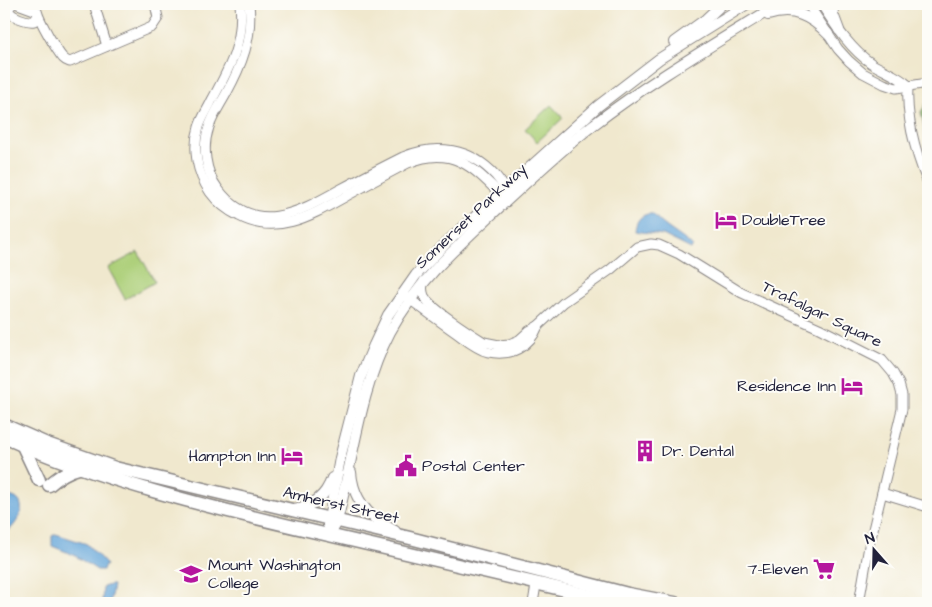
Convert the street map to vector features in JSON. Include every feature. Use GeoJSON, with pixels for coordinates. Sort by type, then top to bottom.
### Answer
{"type":"FeatureCollection","features":[{"type":"Feature","properties":{"kind":"highway","name":"Amherst Street"},"geometry":{"type":"LineString","coordinates":[[4,425],[47,444],[115,468],[333,519],[628,594],[675,603]]}},
{"type":"Feature","properties":{"kind":"highway","name":"Amherst Street"},"geometry":{"type":"LineString","coordinates":[[4,437],[47,457],[183,500],[536,585],[621,603]]}},
{"type":"Feature","properties":{"kind":"highway"},"geometry":{"type":"LineString","coordinates":[[23,446],[44,483],[70,470],[79,468]]}},
{"type":"Feature","properties":{"kind":"main road"},"geometry":{"type":"LineString","coordinates":[[635,76],[653,58],[706,19],[722,4]]}},
{"type":"Feature","properties":{"kind":"main road","name":"Somerset Parkway"},"geometry":{"type":"LineString","coordinates":[[329,536],[351,460],[366,395],[377,362],[406,297],[431,258],[504,195],[598,106],[635,76],[674,49],[747,4]]}},
{"type":"Feature","properties":{"kind":"main road","name":"Somerset Parkway"},"geometry":{"type":"LineString","coordinates":[[333,519],[340,458],[354,400],[367,360],[385,320],[504,195],[601,119],[663,75],[779,4]]}},
{"type":"Feature","properties":{"kind":"main road"},"geometry":{"type":"LineString","coordinates":[[832,4],[833,14],[839,30]]}},
{"type":"Feature","properties":{"kind":"main road"},"geometry":{"type":"LineString","coordinates":[[747,24],[774,13],[792,12],[811,20],[828,34]]}},
{"type":"Feature","properties":{"kind":"main road"},"geometry":{"type":"LineString","coordinates":[[290,509],[310,505],[324,494],[340,458]]}},
{"type":"Feature","properties":{"kind":"main road"},"geometry":{"type":"LineString","coordinates":[[351,460],[350,471],[353,486],[357,498],[365,509],[380,523],[410,538]]}},
{"type":"Feature","properties":{"kind":"street"},"geometry":{"type":"LineString","coordinates":[[12,4],[8,10],[12,15],[30,21],[37,17]]}},
{"type":"Feature","properties":{"kind":"street"},"geometry":{"type":"LineString","coordinates":[[18,4],[35,10],[37,17],[66,61],[75,62],[107,46],[152,28],[158,18],[155,4]]}},
{"type":"Feature","properties":{"kind":"street"},"geometry":{"type":"LineString","coordinates":[[94,4],[107,46]]}},
{"type":"Feature","properties":{"kind":"street"},"geometry":{"type":"LineString","coordinates":[[240,4],[241,32],[236,54],[202,120],[196,142],[196,157],[200,171],[210,191],[224,208],[253,222],[274,225],[289,223],[318,212],[408,163],[422,158],[437,157],[452,158],[472,167],[504,195]]}},
{"type":"Feature","properties":{"kind":"street"},"geometry":{"type":"LineString","coordinates":[[249,4],[250,32],[240,69],[215,114],[205,142],[207,164],[213,182],[219,191],[235,206],[248,213],[262,216],[284,216],[314,204],[403,156],[433,149],[450,149],[481,162],[493,173],[504,195]]}},
{"type":"Feature","properties":{"kind":"street"},"geometry":{"type":"LineString","coordinates":[[808,4],[849,62],[868,76],[892,87],[899,88],[928,83]]}},
{"type":"Feature","properties":{"kind":"street"},"geometry":{"type":"LineString","coordinates":[[822,4],[839,30],[866,60],[908,85]]}},
{"type":"Feature","properties":{"kind":"street"},"geometry":{"type":"LineString","coordinates":[[908,85],[908,106],[912,130],[928,183]]}},
{"type":"Feature","properties":{"kind":"street","name":"Trafalgar Square"},"geometry":{"type":"LineString","coordinates":[[424,280],[422,290],[429,302],[488,344],[509,344],[519,340],[538,326],[556,308],[610,270],[637,247],[651,244],[672,250],[742,293],[864,349],[886,364],[899,384],[902,402],[900,423],[882,494],[859,603]]}},
{"type":"Feature","properties":{"kind":"street","name":"Trafalgar Square"},"geometry":{"type":"LineString","coordinates":[[406,297],[473,345],[488,352],[506,353],[523,346],[534,336],[538,326]]}},
{"type":"Feature","properties":{"kind":"street"},"geometry":{"type":"LineString","coordinates":[[882,494],[928,507]]}},
{"type":"Feature","properties":{"kind":"street"},"geometry":{"type":"LineString","coordinates":[[532,603],[536,585]]}},
{"type":"Feature","properties":{"kind":"green space"},"geometry":{"type":"Polygon","coordinates":[[[928,101],[928,144],[921,112],[928,101]]]}},
{"type":"Feature","properties":{"kind":"green space"},"geometry":{"type":"Polygon","coordinates":[[[551,105],[563,118],[537,142],[525,129],[551,105]]]}},
{"type":"Feature","properties":{"kind":"green space"},"geometry":{"type":"Polygon","coordinates":[[[138,252],[155,282],[125,299],[108,268],[138,252]]]}},
{"type":"Feature","properties":{"kind":"water"},"geometry":{"type":"Polygon","coordinates":[[[648,214],[653,214],[693,247],[691,249],[663,235],[635,231],[638,220],[648,214]]]}},
{"type":"Feature","properties":{"kind":"water"},"geometry":{"type":"Polygon","coordinates":[[[4,495],[16,499],[21,505],[19,518],[8,531],[4,530],[4,495]]]}},
{"type":"Feature","properties":{"kind":"water"},"geometry":{"type":"Polygon","coordinates":[[[56,534],[87,544],[106,564],[103,570],[97,570],[74,555],[52,546],[52,536],[56,534]]]}},
{"type":"Feature","properties":{"kind":"water"},"geometry":{"type":"Polygon","coordinates":[[[113,585],[110,603],[102,603],[103,587],[113,585]]]}},
{"type":"Feature","properties":{"kind":"place","name":"DoubleTree"},"geometry":{"type":"Point","coordinates":[726,220]}},
{"type":"Feature","properties":{"kind":"place","name":"Residence Inn"},"geometry":{"type":"Point","coordinates":[852,386]}},
{"type":"Feature","properties":{"kind":"place","name":"Dr. Dental"},"geometry":{"type":"Point","coordinates":[645,451]}},
{"type":"Feature","properties":{"kind":"place","name":"Hampton Inn"},"geometry":{"type":"Point","coordinates":[292,456]}},
{"type":"Feature","properties":{"kind":"place","name":"Postal Center"},"geometry":{"type":"Point","coordinates":[406,466]}},
{"type":"Feature","properties":{"kind":"place","name":"7-Eleven"},"geometry":{"type":"Point","coordinates":[824,569]}},
{"type":"Feature","properties":{"kind":"place","name":"Mount Washington College"},"geometry":{"type":"Point","coordinates":[191,574]}}]}
